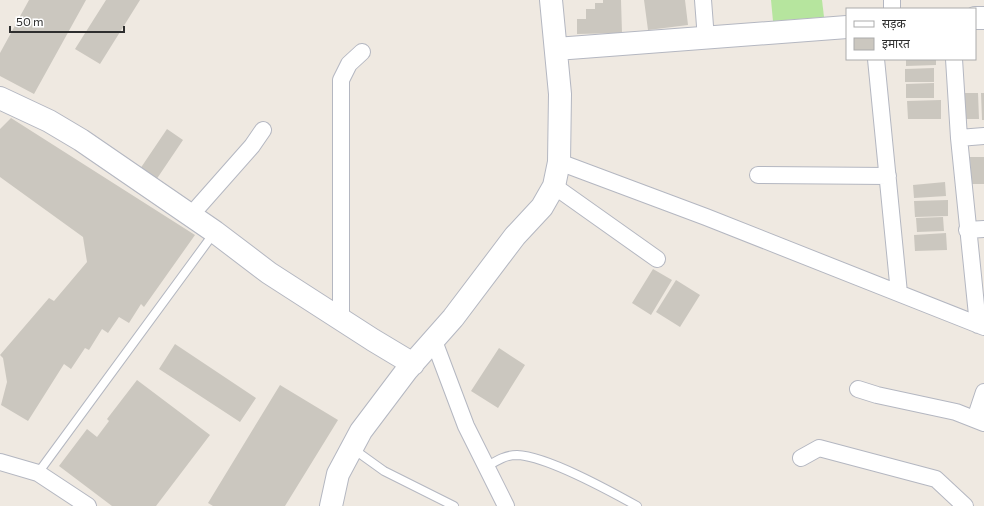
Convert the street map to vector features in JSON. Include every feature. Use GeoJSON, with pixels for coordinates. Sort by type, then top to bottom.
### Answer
{"type":"FeatureCollection","features":[{"type":"Feature","properties":{"kind":"street"},"geometry":{"type":"LineString","coordinates":[[331,506],[338,474],[351,448],[375,411],[412,364],[434,341],[515,236],[542,206],[554,186],[559,162],[560,94],[551,0]]}},
{"type":"Feature","properties":{"kind":"street"},"geometry":{"type":"LineString","coordinates":[[703,0],[706,39]]}},
{"type":"Feature","properties":{"kind":"street"},"geometry":{"type":"LineString","coordinates":[[556,49],[706,39],[846,27]]}},
{"type":"Feature","properties":{"kind":"street"},"geometry":{"type":"LineString","coordinates":[[341,318],[341,80],[349,64],[362,52]]}},
{"type":"Feature","properties":{"kind":"street"},"geometry":{"type":"LineString","coordinates":[[876,60],[899,293]]}},
{"type":"Feature","properties":{"kind":"street"},"geometry":{"type":"LineString","coordinates":[[559,162],[981,326],[968,230],[958,138],[954,60]]}},
{"type":"Feature","properties":{"kind":"street"},"geometry":{"type":"LineString","coordinates":[[0,98],[49,121],[81,140],[191,215],[269,273],[412,364]]}},
{"type":"Feature","properties":{"kind":"street"},"geometry":{"type":"LineString","coordinates":[[191,215],[263,130]]}},
{"type":"Feature","properties":{"kind":"street"},"geometry":{"type":"LineString","coordinates":[[958,138],[984,136]]}},
{"type":"Feature","properties":{"kind":"street"},"geometry":{"type":"LineString","coordinates":[[758,175],[888,176]]}},
{"type":"Feature","properties":{"kind":"street"},"geometry":{"type":"LineString","coordinates":[[554,186],[657,259]]}},
{"type":"Feature","properties":{"kind":"street"},"geometry":{"type":"LineString","coordinates":[[968,230],[984,229]]}},
{"type":"Feature","properties":{"kind":"street"},"geometry":{"type":"LineString","coordinates":[[434,341],[466,426],[506,506]]}},
{"type":"Feature","properties":{"kind":"street"},"geometry":{"type":"LineString","coordinates":[[858,388],[877,395],[956,412],[980,421],[984,392]]}},
{"type":"Feature","properties":{"kind":"street"},"geometry":{"type":"LineString","coordinates":[[801,458],[820,448],[936,479],[965,506]]}},
{"type":"Feature","properties":{"kind":"street"},"geometry":{"type":"LineString","coordinates":[[0,462],[38,473],[88,506]]}},
{"type":"Feature","properties":{"kind":"lane"},"geometry":{"type":"LineString","coordinates":[[38,473],[215,232]]}},
{"type":"Feature","properties":{"kind":"lane"},"geometry":{"type":"LineString","coordinates":[[351,448],[384,471],[454,506]]}},
{"type":"Feature","properties":{"kind":"lane"},"geometry":{"type":"LineString","coordinates":[[486,467],[498,459],[509,456],[528,456],[552,464],[637,506]]}},
{"type":"Feature","properties":{"kind":"green space"},"geometry":{"type":"Polygon","coordinates":[[[771,0],[822,0],[824,17],[773,21],[771,0]]]}},
{"type":"Feature","properties":{"kind":"building"},"geometry":{"type":"Polygon","coordinates":[[[29,0],[86,0],[34,94],[0,76],[0,53],[29,0]]]}},
{"type":"Feature","properties":{"kind":"building"},"geometry":{"type":"Polygon","coordinates":[[[106,0],[140,0],[100,64],[75,49],[106,0]]]}},
{"type":"Feature","properties":{"kind":"building"},"geometry":{"type":"Polygon","coordinates":[[[603,0],[621,0],[622,33],[577,34],[577,19],[586,19],[586,9],[595,9],[595,3],[603,3],[603,0]]]}},
{"type":"Feature","properties":{"kind":"building"},"geometry":{"type":"Polygon","coordinates":[[[644,0],[685,0],[688,25],[648,30],[644,0]]]}},
{"type":"Feature","properties":{"kind":"building"},"geometry":{"type":"Polygon","coordinates":[[[906,60],[936,60],[936,65],[906,66],[906,60]]]}},
{"type":"Feature","properties":{"kind":"building"},"geometry":{"type":"Polygon","coordinates":[[[934,68],[934,82],[905,82],[905,69],[934,68]]]}},
{"type":"Feature","properties":{"kind":"building"},"geometry":{"type":"Polygon","coordinates":[[[934,83],[934,98],[906,98],[906,84],[934,83]]]}},
{"type":"Feature","properties":{"kind":"building"},"geometry":{"type":"Polygon","coordinates":[[[962,93],[978,93],[979,119],[963,119],[962,93]]]}},
{"type":"Feature","properties":{"kind":"building"},"geometry":{"type":"Polygon","coordinates":[[[981,93],[984,93],[984,120],[982,120],[981,93]]]}},
{"type":"Feature","properties":{"kind":"building"},"geometry":{"type":"Polygon","coordinates":[[[941,100],[941,119],[908,119],[907,101],[941,100]]]}},
{"type":"Feature","properties":{"kind":"building"},"geometry":{"type":"Polygon","coordinates":[[[11,118],[195,235],[144,307],[141,304],[129,323],[119,317],[108,333],[102,329],[89,350],[85,348],[71,369],[64,364],[28,421],[1,405],[7,382],[3,358],[0,355],[49,298],[54,301],[87,262],[83,237],[0,177],[0,129],[11,118]]]}},
{"type":"Feature","properties":{"kind":"building"},"geometry":{"type":"Polygon","coordinates":[[[167,129],[183,140],[156,180],[140,169],[167,129]]]}},
{"type":"Feature","properties":{"kind":"building"},"geometry":{"type":"Polygon","coordinates":[[[970,157],[984,157],[984,184],[971,184],[970,157]]]}},
{"type":"Feature","properties":{"kind":"building"},"geometry":{"type":"Polygon","coordinates":[[[945,182],[946,196],[914,198],[913,185],[945,182]]]}},
{"type":"Feature","properties":{"kind":"building"},"geometry":{"type":"Polygon","coordinates":[[[948,200],[948,216],[915,217],[914,201],[948,200]]]}},
{"type":"Feature","properties":{"kind":"building"},"geometry":{"type":"Polygon","coordinates":[[[943,217],[944,231],[917,232],[916,218],[943,217]]]}},
{"type":"Feature","properties":{"kind":"building"},"geometry":{"type":"Polygon","coordinates":[[[946,233],[947,250],[915,251],[914,235],[946,233]]]}},
{"type":"Feature","properties":{"kind":"building"},"geometry":{"type":"Polygon","coordinates":[[[653,269],[672,280],[651,315],[632,303],[653,269]]]}},
{"type":"Feature","properties":{"kind":"building"},"geometry":{"type":"Polygon","coordinates":[[[676,280],[700,295],[680,327],[656,312],[676,280]]]}},
{"type":"Feature","properties":{"kind":"building"},"geometry":{"type":"Polygon","coordinates":[[[175,344],[256,398],[240,422],[159,369],[175,344]]]}},
{"type":"Feature","properties":{"kind":"building"},"geometry":{"type":"Polygon","coordinates":[[[499,348],[525,365],[498,408],[471,391],[499,348]]]}},
{"type":"Feature","properties":{"kind":"building"},"geometry":{"type":"Polygon","coordinates":[[[137,380],[210,435],[156,506],[112,506],[59,466],[87,429],[97,437],[109,421],[107,419],[137,380]]]}},
{"type":"Feature","properties":{"kind":"building"},"geometry":{"type":"Polygon","coordinates":[[[280,385],[338,420],[285,506],[213,506],[208,503],[280,385]]]}}]}
